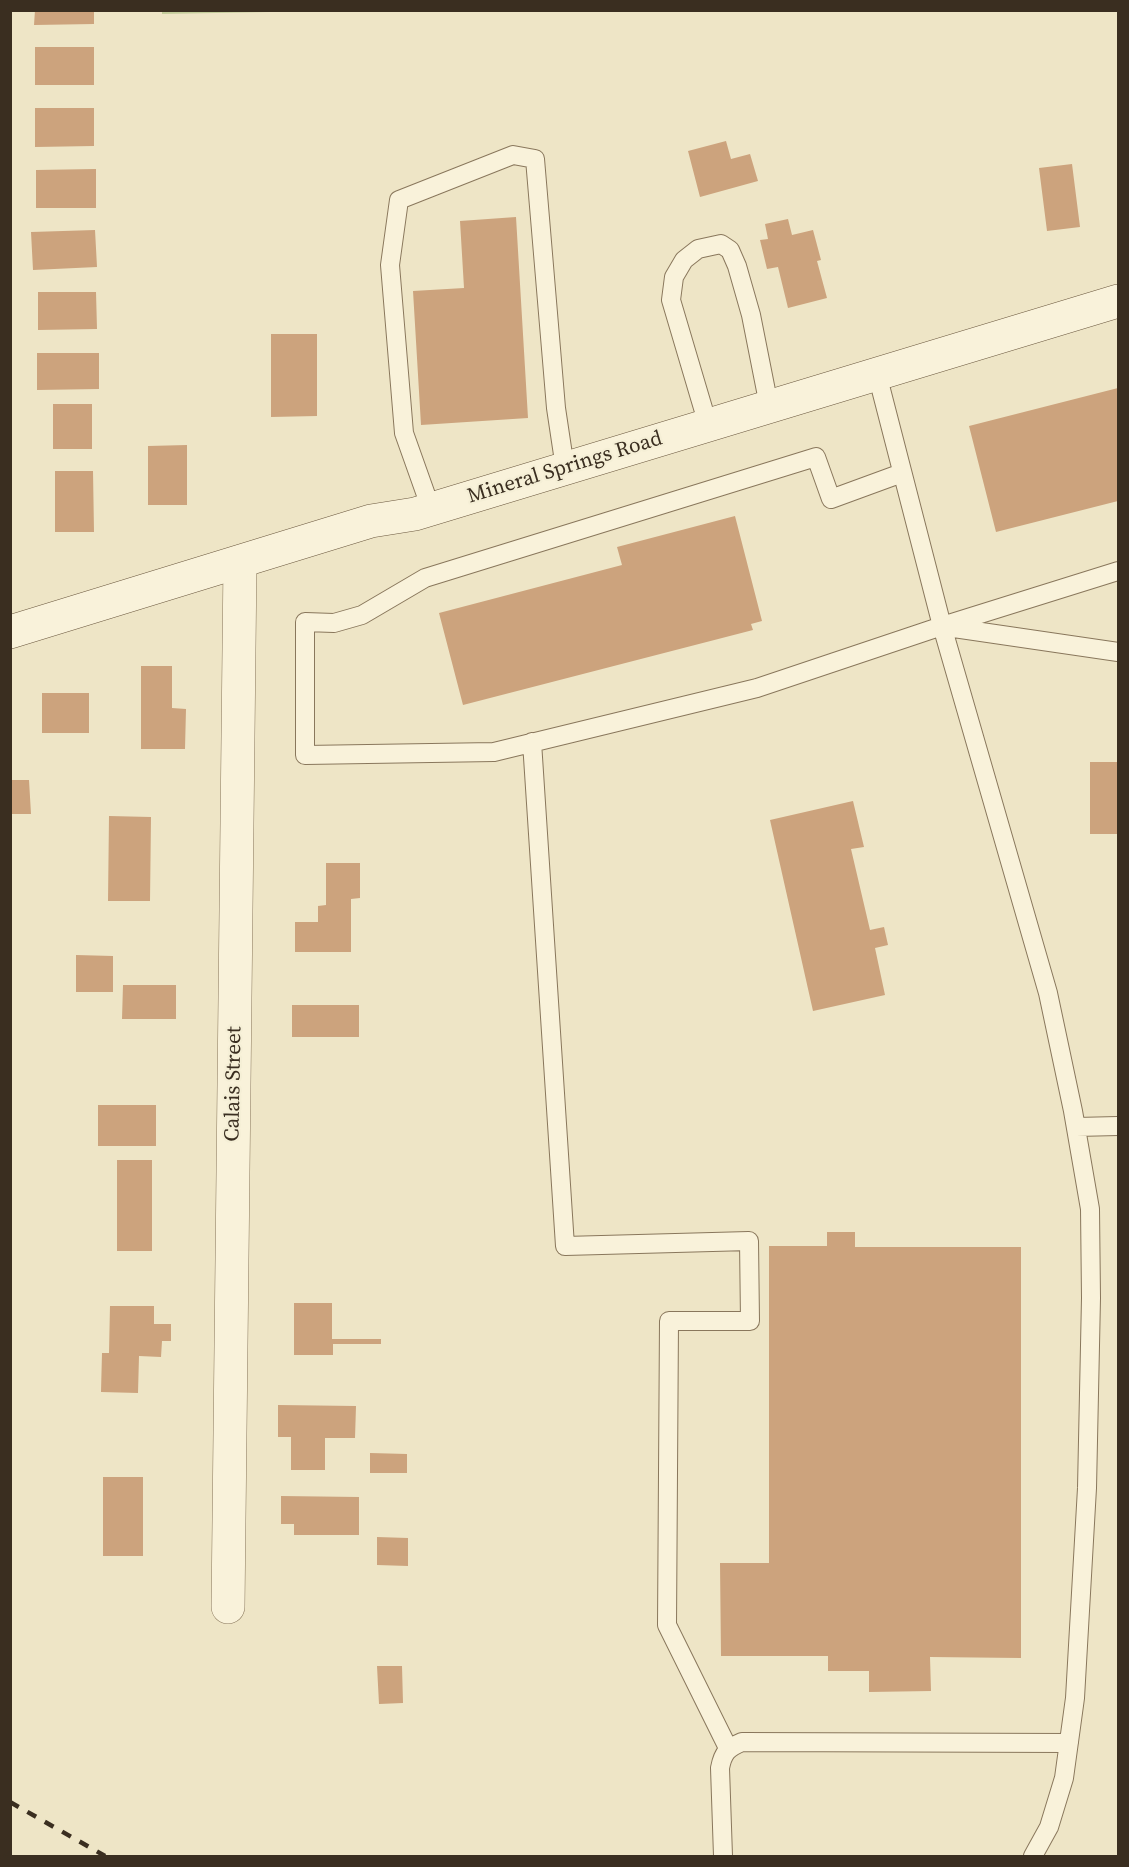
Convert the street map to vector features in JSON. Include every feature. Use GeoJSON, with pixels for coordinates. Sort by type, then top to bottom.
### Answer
{"type":"FeatureCollection","features":[{"type":"Feature","properties":{"kind":"street","name":"Mineral Springs Road"},"geometry":{"type":"LineString","coordinates":[[10,632],[371,521],[415,514],[1119,301]]}},
{"type":"Feature","properties":{"kind":"street","name":"Calais Street"},"geometry":{"type":"LineString","coordinates":[[228,1607],[240,562]]}},
{"type":"Feature","properties":{"kind":"lane"},"geometry":{"type":"LineString","coordinates":[[430,509],[404,433],[390,265],[399,200],[513,155],[535,159],[556,408],[564,468]]}},
{"type":"Feature","properties":{"kind":"lane"},"geometry":{"type":"LineString","coordinates":[[708,425],[671,300],[674,277],[684,260],[698,249],[721,244],[730,250],[752,315],[769,406]]}},
{"type":"Feature","properties":{"kind":"lane"},"geometry":{"type":"LineString","coordinates":[[877,374],[942,626],[1048,993],[1076,1127],[1089,1209],[1091,1298],[1088,1488],[1076,1698],[1064,1778],[1049,1827],[1033,1857]]}},
{"type":"Feature","properties":{"kind":"lane"},"geometry":{"type":"LineString","coordinates":[[902,473],[831,499],[816,457],[425,578],[362,615],[334,623],[305,622],[305,755],[494,752],[757,688],[942,626],[1119,571]]}},
{"type":"Feature","properties":{"kind":"lane"},"geometry":{"type":"LineString","coordinates":[[942,626],[1119,652]]}},
{"type":"Feature","properties":{"kind":"lane"},"geometry":{"type":"LineString","coordinates":[[532,742],[565,1246],[749,1241],[750,1321],[669,1321],[667,1625],[728,1748]]}},
{"type":"Feature","properties":{"kind":"lane"},"geometry":{"type":"LineString","coordinates":[[1076,1127],[1119,1126]]}},
{"type":"Feature","properties":{"kind":"lane"},"geometry":{"type":"LineString","coordinates":[[723,1857],[720,1768],[723,1755],[728,1748],[742,1742],[1069,1743]]}},
{"type":"Feature","properties":{"kind":"green space"},"geometry":{"type":"Polygon","coordinates":[[[162,10],[323,11],[162,14],[162,10]]]}},
{"type":"Feature","properties":{"kind":"building"},"geometry":{"type":"Polygon","coordinates":[[[35,10],[94,10],[94,24],[34,25],[35,10]]]}},
{"type":"Feature","properties":{"kind":"building"},"geometry":{"type":"Polygon","coordinates":[[[35,47],[94,47],[94,85],[35,85],[35,47]]]}},
{"type":"Feature","properties":{"kind":"building"},"geometry":{"type":"Polygon","coordinates":[[[35,108],[94,108],[94,146],[35,147],[35,108]]]}},
{"type":"Feature","properties":{"kind":"building"},"geometry":{"type":"Polygon","coordinates":[[[726,141],[731,159],[750,154],[758,181],[700,197],[688,151],[726,141]]]}},
{"type":"Feature","properties":{"kind":"building"},"geometry":{"type":"Polygon","coordinates":[[[1072,164],[1080,227],[1047,231],[1039,168],[1072,164]]]}},
{"type":"Feature","properties":{"kind":"building"},"geometry":{"type":"Polygon","coordinates":[[[96,169],[96,208],[36,208],[36,170],[96,169]]]}},
{"type":"Feature","properties":{"kind":"building"},"geometry":{"type":"Polygon","coordinates":[[[516,217],[528,418],[421,425],[413,291],[464,288],[460,221],[516,217]]]}},
{"type":"Feature","properties":{"kind":"building"},"geometry":{"type":"Polygon","coordinates":[[[788,219],[792,235],[813,230],[821,260],[817,261],[827,298],[788,308],[778,267],[767,269],[760,240],[768,239],[765,224],[788,219]]]}},
{"type":"Feature","properties":{"kind":"building"},"geometry":{"type":"Polygon","coordinates":[[[95,230],[97,267],[33,270],[31,232],[95,230]]]}},
{"type":"Feature","properties":{"kind":"building"},"geometry":{"type":"Polygon","coordinates":[[[38,292],[96,292],[97,329],[38,330],[38,292]]]}},
{"type":"Feature","properties":{"kind":"building"},"geometry":{"type":"Polygon","coordinates":[[[271,334],[317,334],[317,416],[271,417],[271,334]]]}},
{"type":"Feature","properties":{"kind":"building"},"geometry":{"type":"Polygon","coordinates":[[[37,353],[99,353],[99,389],[37,390],[37,353]]]}},
{"type":"Feature","properties":{"kind":"building"},"geometry":{"type":"Polygon","coordinates":[[[1118,388],[1118,501],[996,532],[969,426],[1118,388]]]}},
{"type":"Feature","properties":{"kind":"building"},"geometry":{"type":"Polygon","coordinates":[[[53,404],[92,404],[92,449],[53,449],[53,404]]]}},
{"type":"Feature","properties":{"kind":"building"},"geometry":{"type":"Polygon","coordinates":[[[187,445],[187,505],[148,505],[148,446],[187,445]]]}},
{"type":"Feature","properties":{"kind":"building"},"geometry":{"type":"Polygon","coordinates":[[[55,471],[93,471],[94,532],[55,532],[55,471]]]}},
{"type":"Feature","properties":{"kind":"building"},"geometry":{"type":"Polygon","coordinates":[[[735,516],[762,621],[751,624],[753,630],[463,705],[439,613],[622,565],[617,547],[735,516]]]}},
{"type":"Feature","properties":{"kind":"building"},"geometry":{"type":"Polygon","coordinates":[[[141,666],[172,666],[172,708],[186,709],[185,749],[141,749],[141,666]]]}},
{"type":"Feature","properties":{"kind":"building"},"geometry":{"type":"Polygon","coordinates":[[[42,693],[89,693],[89,733],[42,733],[42,693]]]}},
{"type":"Feature","properties":{"kind":"building"},"geometry":{"type":"Polygon","coordinates":[[[1090,762],[1118,762],[1118,834],[1090,834],[1090,762]]]}},
{"type":"Feature","properties":{"kind":"building"},"geometry":{"type":"Polygon","coordinates":[[[10,780],[29,780],[31,814],[10,814],[10,780]]]}},
{"type":"Feature","properties":{"kind":"building"},"geometry":{"type":"Polygon","coordinates":[[[853,801],[864,847],[851,849],[870,930],[884,927],[888,945],[875,948],[885,995],[813,1011],[770,820],[853,801]]]}},
{"type":"Feature","properties":{"kind":"building"},"geometry":{"type":"Polygon","coordinates":[[[109,816],[151,817],[150,901],[108,901],[109,816]]]}},
{"type":"Feature","properties":{"kind":"building"},"geometry":{"type":"Polygon","coordinates":[[[326,863],[360,863],[360,898],[351,899],[351,952],[295,952],[295,922],[318,922],[318,906],[326,905],[326,863]]]}},
{"type":"Feature","properties":{"kind":"building"},"geometry":{"type":"Polygon","coordinates":[[[76,955],[113,956],[113,992],[76,992],[76,955]]]}},
{"type":"Feature","properties":{"kind":"building"},"geometry":{"type":"Polygon","coordinates":[[[123,985],[176,985],[176,1019],[122,1019],[123,985]]]}},
{"type":"Feature","properties":{"kind":"building"},"geometry":{"type":"Polygon","coordinates":[[[292,1005],[359,1005],[359,1037],[292,1037],[292,1005]]]}},
{"type":"Feature","properties":{"kind":"building"},"geometry":{"type":"Polygon","coordinates":[[[98,1105],[156,1105],[156,1146],[98,1146],[98,1105]]]}},
{"type":"Feature","properties":{"kind":"building"},"geometry":{"type":"Polygon","coordinates":[[[117,1160],[152,1160],[152,1251],[117,1251],[117,1160]]]}},
{"type":"Feature","properties":{"kind":"building"},"geometry":{"type":"Polygon","coordinates":[[[827,1232],[855,1232],[855,1247],[1021,1247],[1021,1658],[930,1657],[931,1691],[869,1692],[869,1671],[828,1671],[828,1656],[721,1656],[720,1563],[769,1563],[769,1246],[827,1246],[827,1232]]]}},
{"type":"Feature","properties":{"kind":"building"},"geometry":{"type":"Polygon","coordinates":[[[294,1303],[332,1303],[332,1339],[381,1339],[381,1344],[333,1344],[333,1355],[294,1355],[294,1303]]]}},
{"type":"Feature","properties":{"kind":"building"},"geometry":{"type":"Polygon","coordinates":[[[110,1306],[154,1306],[154,1324],[171,1324],[171,1341],[162,1341],[161,1357],[139,1356],[138,1393],[101,1392],[102,1353],[109,1353],[110,1306]]]}},
{"type":"Feature","properties":{"kind":"building"},"geometry":{"type":"Polygon","coordinates":[[[278,1405],[356,1406],[355,1438],[325,1438],[325,1470],[291,1470],[291,1437],[278,1437],[278,1405]]]}},
{"type":"Feature","properties":{"kind":"building"},"geometry":{"type":"Polygon","coordinates":[[[370,1453],[407,1454],[407,1473],[370,1473],[370,1453]]]}},
{"type":"Feature","properties":{"kind":"building"},"geometry":{"type":"Polygon","coordinates":[[[103,1477],[143,1477],[143,1556],[103,1556],[103,1477]]]}},
{"type":"Feature","properties":{"kind":"building"},"geometry":{"type":"Polygon","coordinates":[[[281,1496],[359,1497],[359,1535],[294,1535],[294,1524],[281,1524],[281,1496]]]}},
{"type":"Feature","properties":{"kind":"building"},"geometry":{"type":"Polygon","coordinates":[[[377,1537],[408,1538],[408,1566],[377,1565],[377,1537]]]}},
{"type":"Feature","properties":{"kind":"building"},"geometry":{"type":"Polygon","coordinates":[[[377,1666],[402,1666],[403,1703],[379,1704],[377,1666]]]}},
{"type":"Feature","properties":{"kind":"railway"},"geometry":{"type":"LineString","coordinates":[[10,1802],[105,1856]]}}]}
